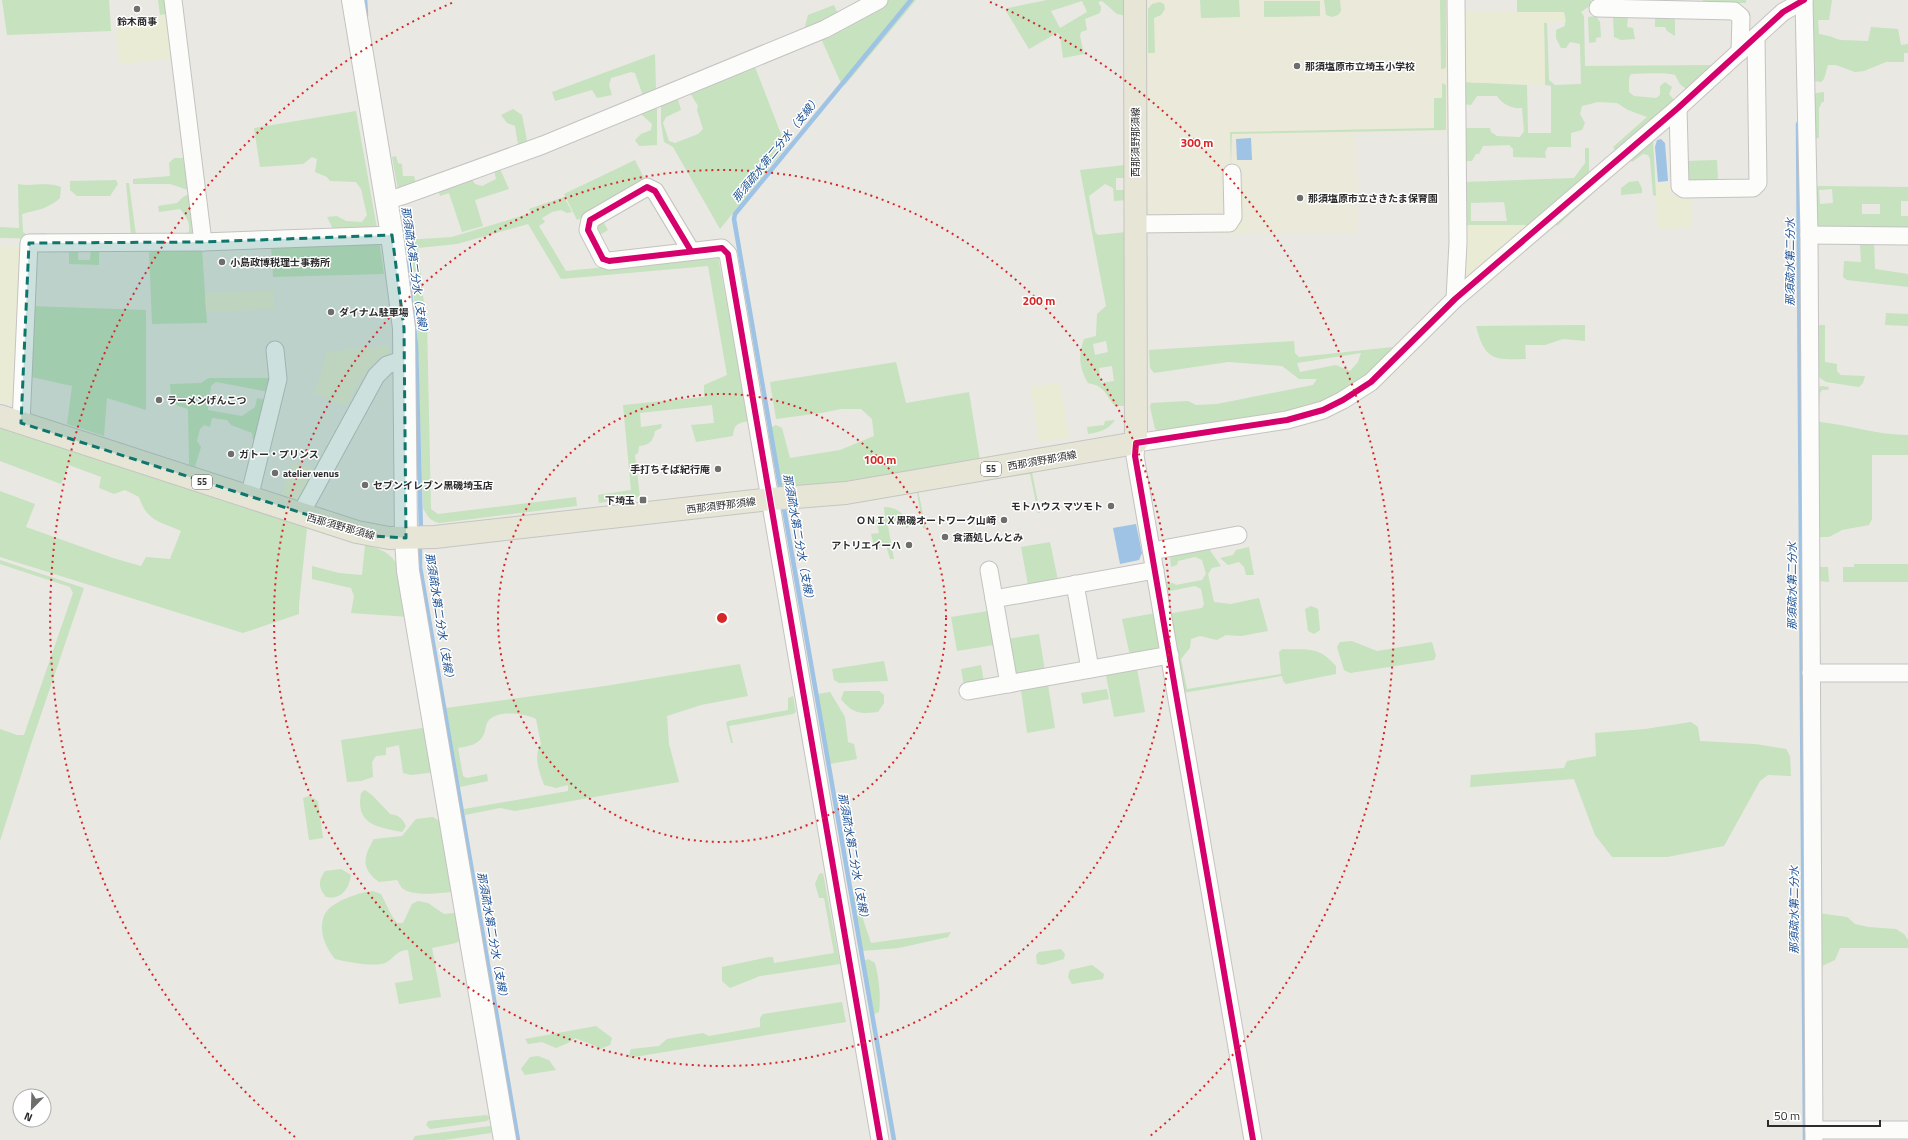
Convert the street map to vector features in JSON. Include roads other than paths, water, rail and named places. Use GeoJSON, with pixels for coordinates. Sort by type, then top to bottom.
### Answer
{"type":"FeatureCollection","features":[{"type":"Feature","properties":{"kind":"main road","name":"西那須野那須線"},"geometry":{"type":"LineString","coordinates":[[0,416],[300,515],[374,536],[406,538],[435,537],[854,491],[1136,443],[1135,0]]}},
{"type":"Feature","properties":{"kind":"street"},"geometry":{"type":"LineString","coordinates":[[172,0],[202,242]]}},
{"type":"Feature","properties":{"kind":"street"},"geometry":{"type":"LineString","coordinates":[[353,0],[402,302],[405,359],[406,538],[408,571],[505,1140]]}},
{"type":"Feature","properties":{"kind":"street"},"geometry":{"type":"LineString","coordinates":[[386,201],[543,144],[825,29],[880,0]]}},
{"type":"Feature","properties":{"kind":"street"},"geometry":{"type":"LineString","coordinates":[[1455,299],[1458,243],[1456,0]]}},
{"type":"Feature","properties":{"kind":"street"},"geometry":{"type":"LineString","coordinates":[[1253,1140],[1135,456],[1136,443],[1302,417],[1337,404],[1371,382],[1455,299],[1678,108],[1783,12],[1804,0],[1809,235],[1814,1135],[1908,1130]]}},
{"type":"Feature","properties":{"kind":"street"},"geometry":{"type":"LineString","coordinates":[[1598,8],[1734,11],[1741,17],[1740,52]]}},
{"type":"Feature","properties":{"kind":"street"},"geometry":{"type":"LineString","coordinates":[[1678,108],[1680,186],[1684,189],[1753,188],[1758,183],[1756,38]]}},
{"type":"Feature","properties":{"kind":"street"},"geometry":{"type":"LineString","coordinates":[[1135,224],[1229,223],[1233,217],[1232,173]]}},
{"type":"Feature","properties":{"kind":"street"},"geometry":{"type":"LineString","coordinates":[[691,251],[655,191],[647,187],[590,220],[588,230],[603,259],[609,261],[722,248],[728,254],[880,1140]]}},
{"type":"Feature","properties":{"kind":"street"},"geometry":{"type":"LineString","coordinates":[[21,423],[29,243],[202,242],[392,235]]}},
{"type":"Feature","properties":{"kind":"street"},"geometry":{"type":"LineString","coordinates":[[1809,235],[1908,236]]}},
{"type":"Feature","properties":{"kind":"street"},"geometry":{"type":"LineString","coordinates":[[249,498],[278,379],[275,350]]}},
{"type":"Feature","properties":{"kind":"street"},"geometry":{"type":"LineString","coordinates":[[300,515],[376,376],[387,365],[405,359]]}},
{"type":"Feature","properties":{"kind":"street"},"geometry":{"type":"LineString","coordinates":[[1152,551],[1238,535]]}},
{"type":"Feature","properties":{"kind":"street"},"geometry":{"type":"LineString","coordinates":[[989,570],[1009,684]]}},
{"type":"Feature","properties":{"kind":"street"},"geometry":{"type":"LineString","coordinates":[[994,598],[1155,570]]}},
{"type":"Feature","properties":{"kind":"street"},"geometry":{"type":"LineString","coordinates":[[1075,584],[1090,669]]}},
{"type":"Feature","properties":{"kind":"street"},"geometry":{"type":"LineString","coordinates":[[968,691],[1170,655]]}},
{"type":"Feature","properties":{"kind":"street"},"geometry":{"type":"LineString","coordinates":[[1811,673],[1908,672]]}},
{"type":"Feature","properties":{"kind":"water"},"geometry":{"type":"Polygon","coordinates":[[[1251,138],[1252,160],[1237,160],[1236,139],[1251,138]]]}},
{"type":"Feature","properties":{"kind":"water"},"geometry":{"type":"Polygon","coordinates":[[[1661,139],[1665,143],[1668,181],[1658,182],[1655,147],[1657,140],[1661,139]]]}},
{"type":"Feature","properties":{"kind":"water"},"geometry":{"type":"Polygon","coordinates":[[[1136,524],[1142,553],[1139,560],[1120,564],[1113,528],[1136,524]]]}},
{"type":"Feature","properties":{"kind":"waterway","name":"那須疏水第二分水（支線）"},"geometry":{"type":"LineString","coordinates":[[365,0],[366,15]]}},
{"type":"Feature","properties":{"kind":"waterway","name":"那須疏水第二分水（支線）"},"geometry":{"type":"LineString","coordinates":[[781,492],[734,219],[735,214],[911,0]]}},
{"type":"Feature","properties":{"kind":"waterway","name":"那須疏水第二分水"},"geometry":{"type":"LineString","coordinates":[[1798,124],[1805,1140]]}},
{"type":"Feature","properties":{"kind":"waterway","name":"那須疏水第二分水（支線）"},"geometry":{"type":"LineString","coordinates":[[406,257],[416,345],[421,533]]}},
{"type":"Feature","properties":{"kind":"waterway","name":"那須疏水第二分水（支線）"},"geometry":{"type":"LineString","coordinates":[[783,503],[894,1140]]}},
{"type":"Feature","properties":{"kind":"waterway","name":"那須疏水第二分水（支線）"},"geometry":{"type":"LineString","coordinates":[[420,544],[420,567],[518,1140]]}},
{"type":"Feature","properties":{"kind":"place","name":"鈴木商事"},"geometry":{"type":"Point","coordinates":[137,9]}},
{"type":"Feature","properties":{"kind":"place","name":"那須塩原市立埼玉小学校"},"geometry":{"type":"Point","coordinates":[1297,66]}},
{"type":"Feature","properties":{"kind":"place","name":"那須塩原市立さきたま保育園"},"geometry":{"type":"Point","coordinates":[1300,198]}},
{"type":"Feature","properties":{"kind":"place","name":"小島政博税理士事務所"},"geometry":{"type":"Point","coordinates":[222,262]}},
{"type":"Feature","properties":{"kind":"place","name":"ダイナム駐車場"},"geometry":{"type":"Point","coordinates":[331,312]}},
{"type":"Feature","properties":{"kind":"place","name":"ラーメンげんこつ"},"geometry":{"type":"Point","coordinates":[159,400]}},
{"type":"Feature","properties":{"kind":"place","name":"ガトー・プリンス"},"geometry":{"type":"Point","coordinates":[231,454]}},
{"type":"Feature","properties":{"kind":"place","name":"手打ちそば紀行庵"},"geometry":{"type":"Point","coordinates":[718,469]}},
{"type":"Feature","properties":{"kind":"place","name":"atelier venus"},"geometry":{"type":"Point","coordinates":[275,473]}},
{"type":"Feature","properties":{"kind":"place","name":"セブンイレブン黒磯埼玉店"},"geometry":{"type":"Point","coordinates":[365,485]}},
{"type":"Feature","properties":{"kind":"place","name":"下埼玉"},"geometry":{"type":"Point","coordinates":[643,500]}},
{"type":"Feature","properties":{"kind":"place","name":"モトハウス マツモト"},"geometry":{"type":"Point","coordinates":[1111,506]}},
{"type":"Feature","properties":{"kind":"place","name":"ＯＮＩＸ黒磯オートワーク山崎"},"geometry":{"type":"Point","coordinates":[1004,520]}},
{"type":"Feature","properties":{"kind":"place","name":"食酒処しんとみ"},"geometry":{"type":"Point","coordinates":[945,537]}},
{"type":"Feature","properties":{"kind":"place","name":"アトリエイーハ"},"geometry":{"type":"Point","coordinates":[909,545]}}]}
